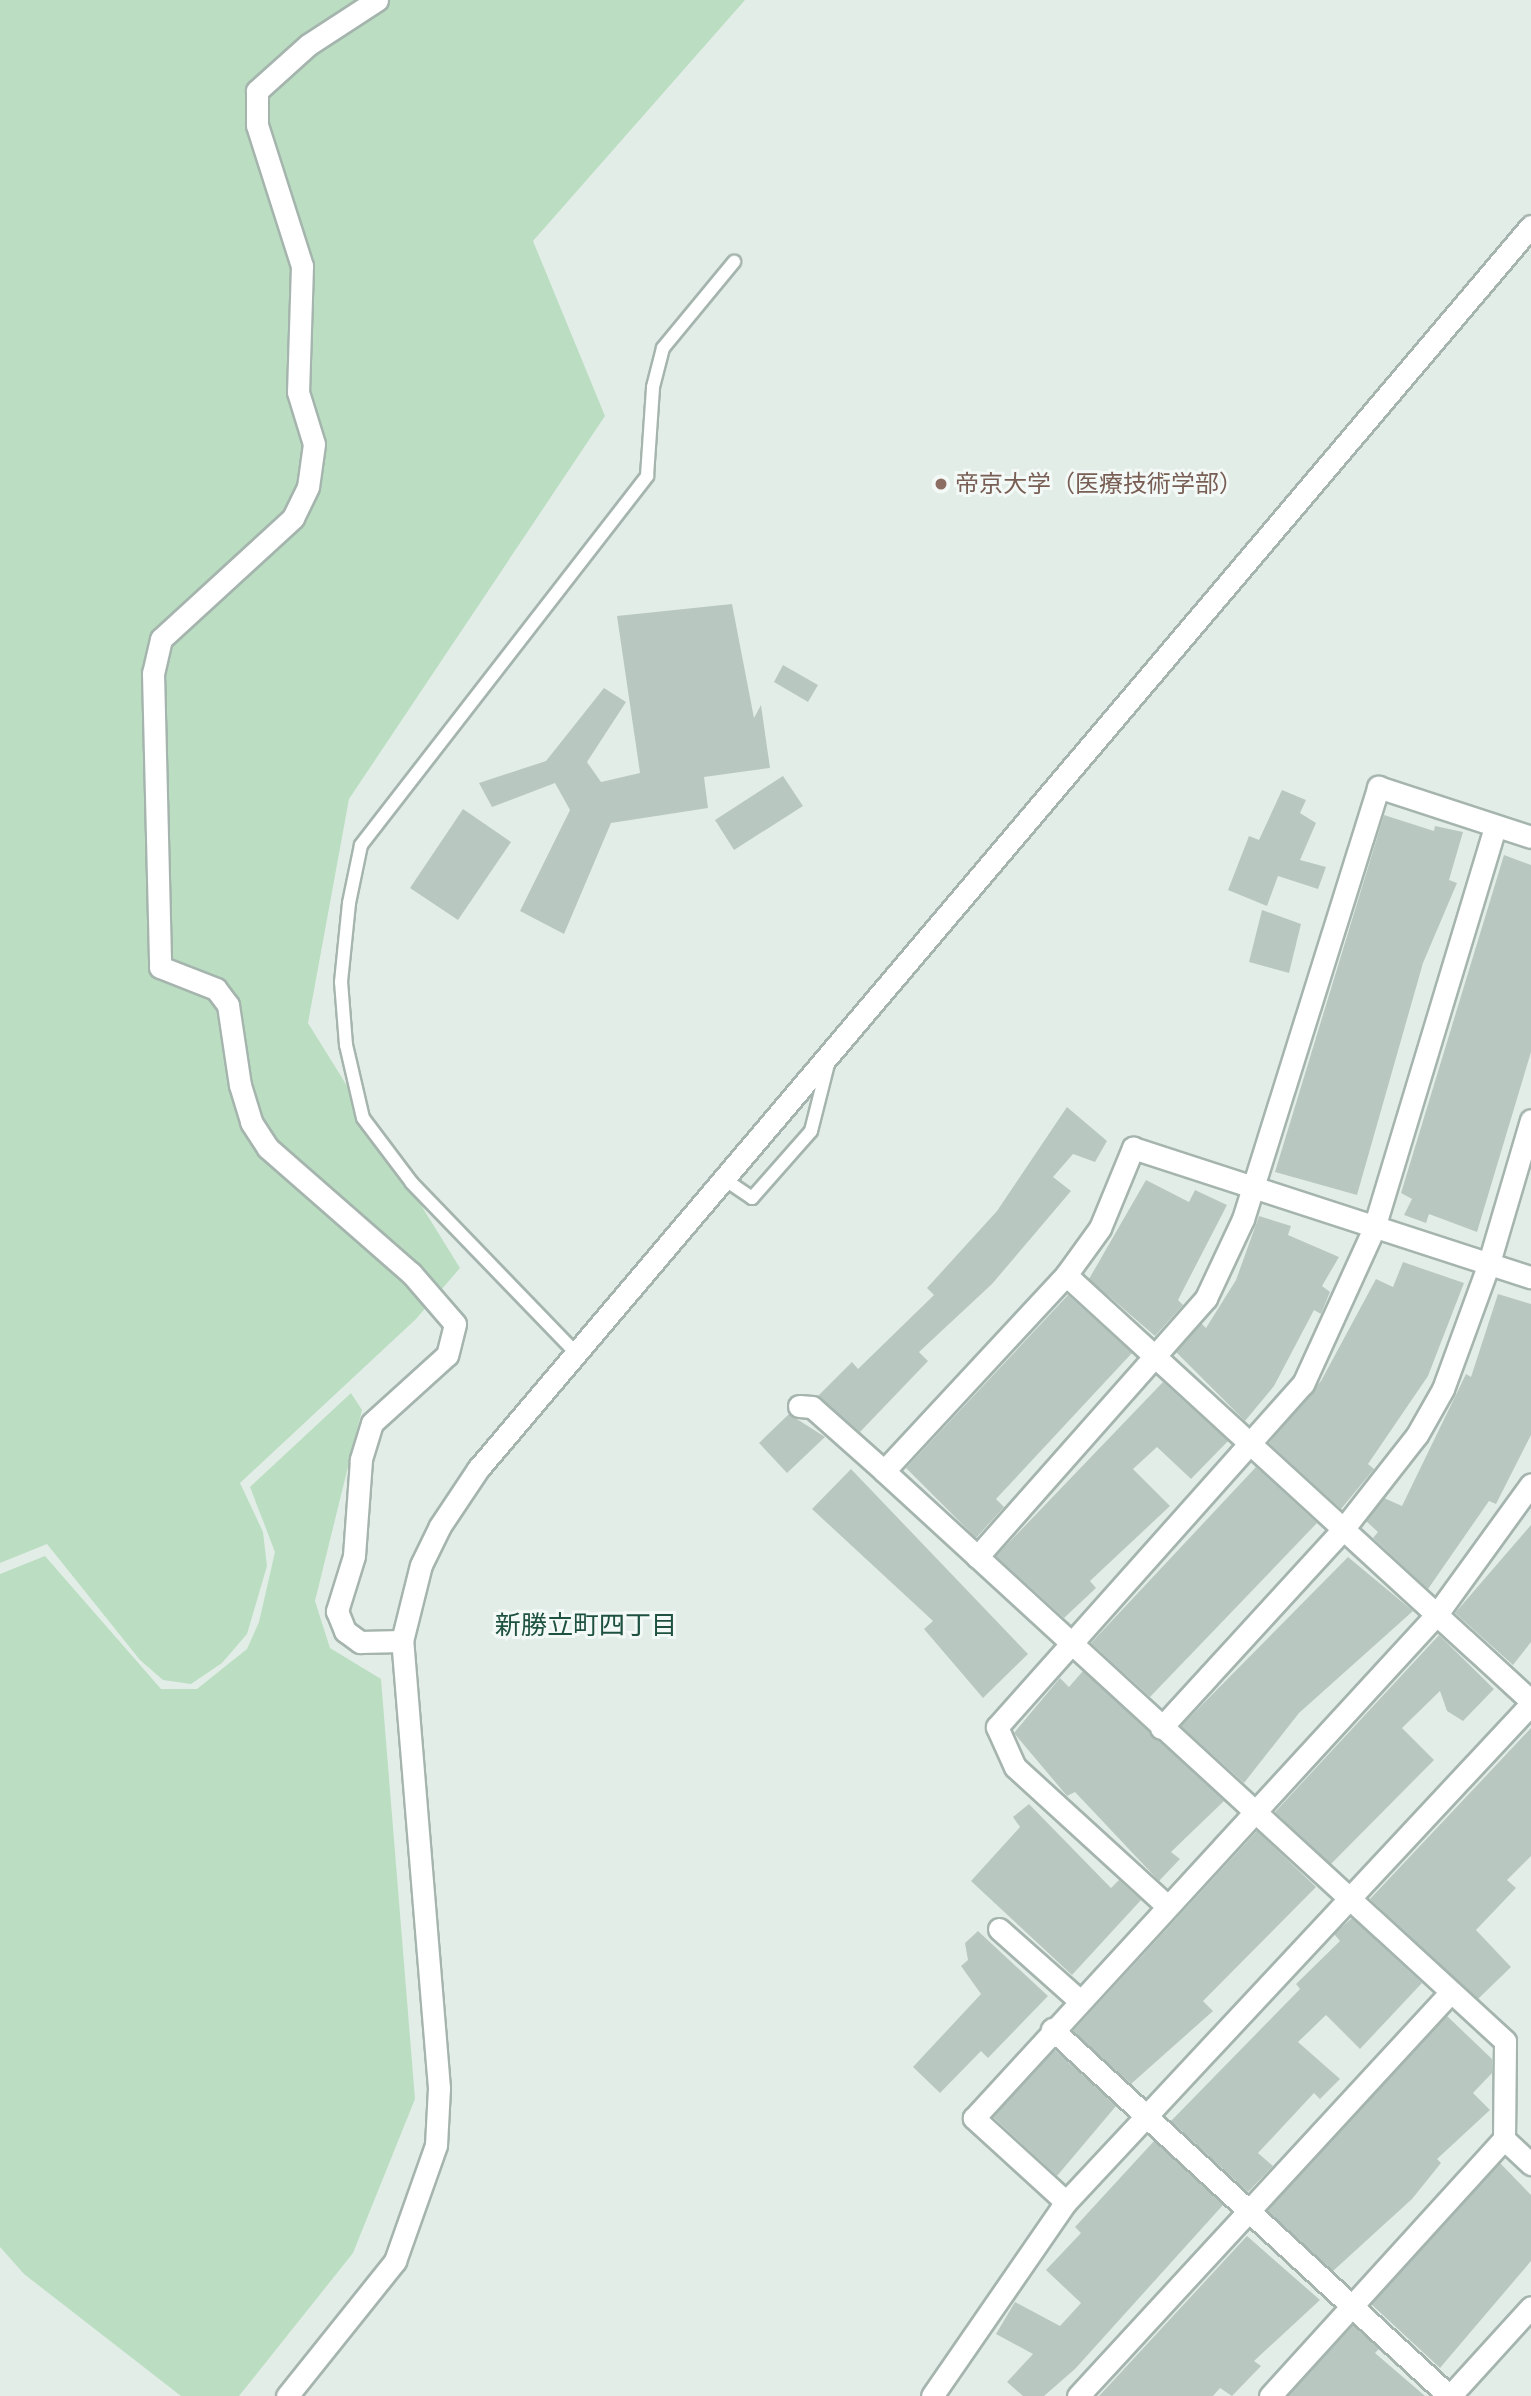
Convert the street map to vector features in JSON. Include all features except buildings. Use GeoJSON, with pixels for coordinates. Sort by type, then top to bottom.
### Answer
{"type":"FeatureCollection","features":[{"type":"Feature","properties":{"kind":"street"},"geometry":{"type":"LineString","coordinates":[[377,0],[308,45],[257,91],[257,125],[302,266],[298,391],[314,444],[308,487],[293,518],[161,639],[153,673],[160,967],[216,989],[228,1005],[240,1085],[251,1122],[268,1148],[411,1273],[455,1324],[447,1355],[385,1398],[372,1423],[361,1460],[354,1556],[337,1611],[345,1631],[360,1642],[402,1642]]}},
{"type":"Feature","properties":{"kind":"street"},"geometry":{"type":"LineString","coordinates":[[287,2396],[395,2261],[436,2145],[439,2088],[402,1642],[421,1565],[440,1526],[478,1469],[1531,226]]}},
{"type":"Feature","properties":{"kind":"street"},"geometry":{"type":"LineString","coordinates":[[977,1557],[1158,1358],[1206,1298],[1252,1187],[1378,787],[1531,837]]}},
{"type":"Feature","properties":{"kind":"street"},"geometry":{"type":"LineString","coordinates":[[1165,1905],[1015,1768],[997,1727],[1303,1384],[1374,1228],[1495,826]]}},
{"type":"Feature","properties":{"kind":"street"},"geometry":{"type":"LineString","coordinates":[[1161,1728],[1393,1472],[1443,1390],[1488,1266],[1531,1120]]}},
{"type":"Feature","properties":{"kind":"street"},"geometry":{"type":"LineString","coordinates":[[884,1471],[1066,1275],[1100,1228],[1133,1148],[1488,1266],[1531,1277]]}},
{"type":"Feature","properties":{"kind":"street"},"geometry":{"type":"LineString","coordinates":[[932,2396],[1066,2202],[1147,2118],[1346,1898],[1531,1702],[1066,1275]]}},
{"type":"Feature","properties":{"kind":"street"},"geometry":{"type":"LineString","coordinates":[[799,1406],[812,1407],[884,1471],[1449,1994],[1505,2041],[1504,2139],[1270,2396]]}},
{"type":"Feature","properties":{"kind":"street"},"geometry":{"type":"LineString","coordinates":[[1066,2202],[974,2118],[1252,1810],[1437,1615],[1531,1484]]}},
{"type":"Feature","properties":{"kind":"street"},"geometry":{"type":"LineString","coordinates":[[999,1929],[1079,2000]]}},
{"type":"Feature","properties":{"kind":"street"},"geometry":{"type":"LineString","coordinates":[[1078,2396],[1449,1994]]}},
{"type":"Feature","properties":{"kind":"street"},"geometry":{"type":"LineString","coordinates":[[1052,2029],[1450,2396],[1531,2307]]}},
{"type":"Feature","properties":{"kind":"street"},"geometry":{"type":"LineString","coordinates":[[1504,2139],[1531,2164]]}},
{"type":"Feature","properties":{"kind":"lane"},"geometry":{"type":"LineString","coordinates":[[578,1354],[412,1183],[363,1118],[346,1045],[341,982],[349,904],[361,845],[647,476],[653,387],[663,348],[734,262]]}},
{"type":"Feature","properties":{"kind":"lane"},"geometry":{"type":"LineString","coordinates":[[724,1179],[752,1198],[811,1132],[831,1052]]}},
{"type":"Feature","properties":{"kind":"green space"},"geometry":{"type":"Polygon","coordinates":[[[0,0],[745,0],[533,241],[605,416],[349,799],[308,1023],[460,1268],[416,1319],[240,1483],[263,1532],[267,1566],[247,1634],[222,1663],[191,1684],[163,1680],[140,1660],[47,1544],[0,1563],[0,0]]]}},
{"type":"Feature","properties":{"kind":"green space"},"geometry":{"type":"Polygon","coordinates":[[[351,1393],[362,1410],[315,1601],[330,1648],[381,1679],[415,2099],[353,2253],[239,2396],[181,2396],[24,2274],[0,2247],[0,1574],[45,1556],[161,1689],[197,1689],[247,1649],[259,1622],[275,1552],[250,1487],[351,1393]]]}},
{"type":"Feature","properties":{"kind":"place","name":"帝京大学（医療技術学部）"},"geometry":{"type":"Point","coordinates":[941,484]}},
{"type":"Feature","properties":{"kind":"district","name":"新勝立町四丁目"},"geometry":{"type":"Point","coordinates":[586,1626]}}]}
